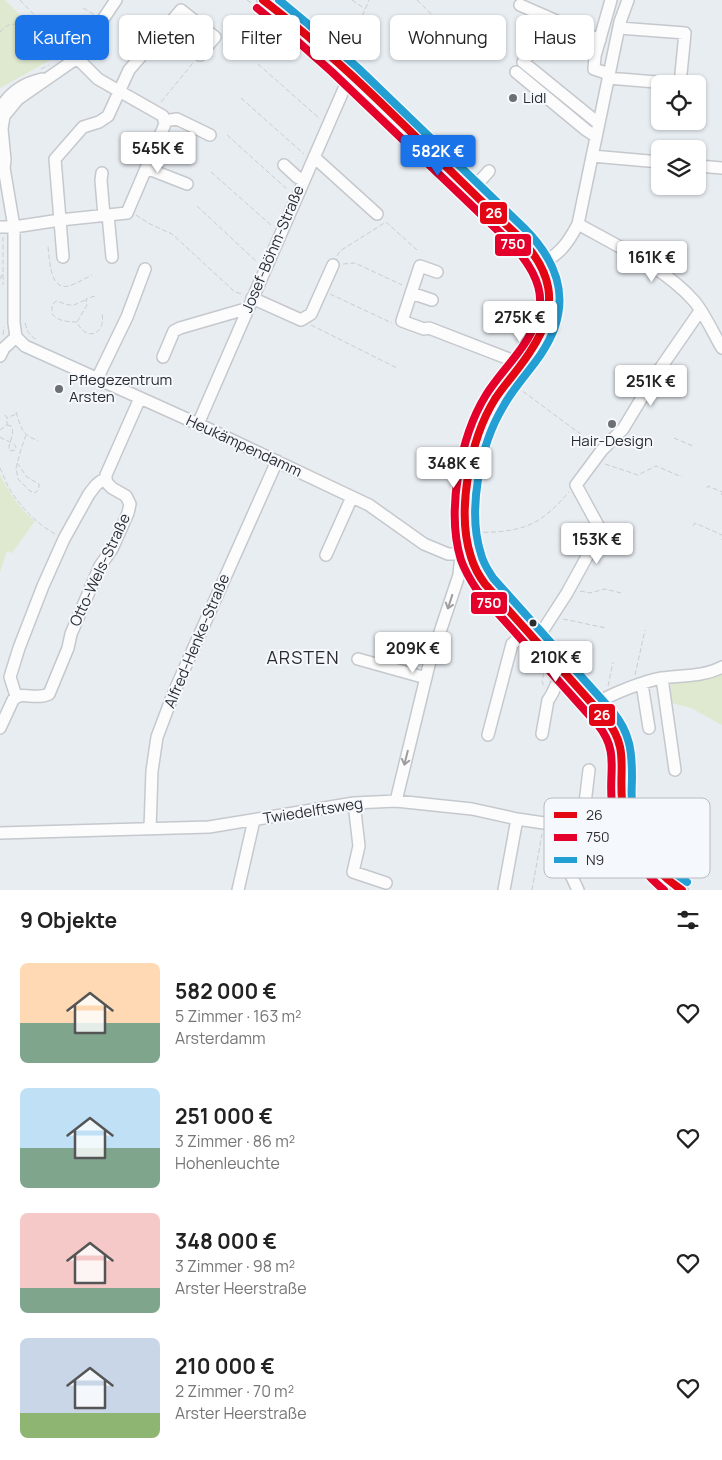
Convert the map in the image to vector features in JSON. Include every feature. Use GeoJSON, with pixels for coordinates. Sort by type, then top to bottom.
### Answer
{"type":"FeatureCollection","features":[{"type":"Feature","properties":{"kind":"street"},"geometry":{"type":"LineString","coordinates":[[106,15],[116,0]]}},
{"type":"Feature","properties":{"kind":"street"},"geometry":{"type":"LineString","coordinates":[[263,0],[288,19],[350,75],[525,243],[541,264],[550,289],[549,315],[539,338],[495,400],[486,417],[470,464],[466,496],[466,554],[426,678],[396,801]]}},
{"type":"Feature","properties":{"kind":"street"},"geometry":{"type":"LineString","coordinates":[[611,0],[595,56],[594,70],[608,76],[680,84],[685,33],[618,28]]}},
{"type":"Feature","properties":{"kind":"street"},"geometry":{"type":"LineString","coordinates":[[541,264],[550,260],[562,250],[578,224],[618,28],[628,0]]}},
{"type":"Feature","properties":{"kind":"street"},"geometry":{"type":"LineString","coordinates":[[520,5],[600,40]]}},
{"type":"Feature","properties":{"kind":"street"},"geometry":{"type":"LineString","coordinates":[[177,15],[181,10],[187,15]]}},
{"type":"Feature","properties":{"kind":"street"},"geometry":{"type":"LineString","coordinates":[[0,109],[12,93],[22,86],[44,73],[73,60]]}},
{"type":"Feature","properties":{"kind":"street"},"geometry":{"type":"LineString","coordinates":[[6,227],[127,214],[165,124],[163,116],[98,80],[79,60]]}},
{"type":"Feature","properties":{"kind":"street"},"geometry":{"type":"LineString","coordinates":[[63,257],[55,159],[83,127],[99,122],[108,116],[129,70],[138,60]]}},
{"type":"Feature","properties":{"kind":"street"},"geometry":{"type":"LineString","coordinates":[[525,60],[523,62],[598,123]]}},
{"type":"Feature","properties":{"kind":"street"},"geometry":{"type":"LineString","coordinates":[[516,72],[595,136]]}},
{"type":"Feature","properties":{"kind":"street"},"geometry":{"type":"LineString","coordinates":[[0,356],[4,348],[16,337],[2,165],[5,160],[2,129],[4,116],[18,99],[37,87],[44,73]]}},
{"type":"Feature","properties":{"kind":"street","name":"Josef-Böhm-Straße"},"geometry":{"type":"LineString","coordinates":[[198,424],[350,75]]}},
{"type":"Feature","properties":{"kind":"street"},"geometry":{"type":"LineString","coordinates":[[164,121],[177,119],[210,135]]}},
{"type":"Feature","properties":{"kind":"street"},"geometry":{"type":"LineString","coordinates":[[592,156],[651,161]]}},
{"type":"Feature","properties":{"kind":"street"},"geometry":{"type":"LineString","coordinates":[[313,159],[377,214]]}},
{"type":"Feature","properties":{"kind":"street"},"geometry":{"type":"LineString","coordinates":[[284,165],[303,180]]}},
{"type":"Feature","properties":{"kind":"street"},"geometry":{"type":"LineString","coordinates":[[706,167],[722,168]]}},
{"type":"Feature","properties":{"kind":"street"},"geometry":{"type":"LineString","coordinates":[[146,168],[187,184]]}},
{"type":"Feature","properties":{"kind":"street"},"geometry":{"type":"LineString","coordinates":[[471,191],[489,171]]}},
{"type":"Feature","properties":{"kind":"street"},"geometry":{"type":"LineString","coordinates":[[102,173],[101,180],[112,257]]}},
{"type":"Feature","properties":{"kind":"street"},"geometry":{"type":"LineString","coordinates":[[578,224],[650,265],[682,288],[696,303],[722,348]]}},
{"type":"Feature","properties":{"kind":"street"},"geometry":{"type":"LineString","coordinates":[[252,298],[301,320],[312,314],[333,265]]}},
{"type":"Feature","properties":{"kind":"street"},"geometry":{"type":"LineString","coordinates":[[437,272],[420,266],[409,290],[402,321],[424,329],[429,328],[522,364]]}},
{"type":"Feature","properties":{"kind":"street"},"geometry":{"type":"LineString","coordinates":[[97,379],[127,317],[145,269]]}},
{"type":"Feature","properties":{"kind":"street"},"geometry":{"type":"LineString","coordinates":[[409,290],[432,300]]}},
{"type":"Feature","properties":{"kind":"street"},"geometry":{"type":"LineString","coordinates":[[163,357],[174,331],[242,310],[246,312]]}},
{"type":"Feature","properties":{"kind":"street"},"geometry":{"type":"LineString","coordinates":[[536,641],[570,589],[601,531],[576,485],[602,450],[623,429],[655,376],[700,311]]}},
{"type":"Feature","properties":{"kind":"street","name":"Heukämpendamm"},"geometry":{"type":"LineString","coordinates":[[16,337],[25,346],[198,424],[369,505],[424,544],[448,554],[466,554]]}},
{"type":"Feature","properties":{"kind":"street"},"geometry":{"type":"LineString","coordinates":[[0,728],[16,696],[10,677],[43,586],[64,539],[89,494],[96,485],[106,480],[106,475],[140,398]]}},
{"type":"Feature","properties":{"kind":"street","name":"Alfred-Henke-Straße"},"geometry":{"type":"LineString","coordinates":[[150,829],[152,771],[158,737],[174,692],[276,461]]}},
{"type":"Feature","properties":{"kind":"street","name":"Otto-Wels-Straße"},"geometry":{"type":"LineString","coordinates":[[16,696],[43,697],[49,694],[68,648],[71,634],[100,566],[112,549],[128,513],[130,504],[126,496],[112,488],[106,480]]}},
{"type":"Feature","properties":{"kind":"street"},"geometry":{"type":"LineString","coordinates":[[326,555],[352,497]]}},
{"type":"Feature","properties":{"kind":"street"},"geometry":{"type":"LineString","coordinates":[[466,554],[485,584],[594,705],[617,735],[620,751],[622,798]]}},
{"type":"Feature","properties":{"kind":"street"},"geometry":{"type":"LineString","coordinates":[[488,735],[512,644],[527,631]]}},
{"type":"Feature","properties":{"kind":"street"},"geometry":{"type":"LineString","coordinates":[[358,658],[426,678]]}},
{"type":"Feature","properties":{"kind":"street"},"geometry":{"type":"LineString","coordinates":[[594,705],[603,699],[662,678],[705,674],[722,667]]}},
{"type":"Feature","properties":{"kind":"street"},"geometry":{"type":"LineString","coordinates":[[542,734],[548,700],[552,696],[560,677],[565,673]]}},
{"type":"Feature","properties":{"kind":"street"},"geometry":{"type":"LineString","coordinates":[[662,678],[675,770]]}},
{"type":"Feature","properties":{"kind":"street"},"geometry":{"type":"LineString","coordinates":[[640,685],[649,728]]}},
{"type":"Feature","properties":{"kind":"street"},"geometry":{"type":"LineString","coordinates":[[584,798],[589,770]]}},
{"type":"Feature","properties":{"kind":"street","name":"Twiedelftsweg"},"geometry":{"type":"LineString","coordinates":[[0,833],[209,827],[354,803],[396,801],[472,809],[544,824]]}},
{"type":"Feature","properties":{"kind":"street"},"geometry":{"type":"LineString","coordinates":[[354,803],[359,846],[352,872],[386,883]]}},
{"type":"Feature","properties":{"kind":"street"},"geometry":{"type":"LineString","coordinates":[[504,890],[517,819]]}},
{"type":"Feature","properties":{"kind":"street"},"geometry":{"type":"LineString","coordinates":[[238,890],[254,820]]}},
{"type":"Feature","properties":{"kind":"street"},"geometry":{"type":"LineString","coordinates":[[572,878],[578,890]]}},
{"type":"Feature","properties":{"kind":"street"},"geometry":{"type":"LineString","coordinates":[[666,878],[682,890]]}},
{"type":"Feature","properties":{"kind":"path"},"geometry":{"type":"LineString","coordinates":[[20,0],[34,15]]}},
{"type":"Feature","properties":{"kind":"path"},"geometry":{"type":"LineString","coordinates":[[352,0],[366,9]]}},
{"type":"Feature","properties":{"kind":"path"},"geometry":{"type":"LineString","coordinates":[[363,15],[369,0]]}},
{"type":"Feature","properties":{"kind":"path"},"geometry":{"type":"LineString","coordinates":[[417,0],[432,15]]}},
{"type":"Feature","properties":{"kind":"path"},"geometry":{"type":"LineString","coordinates":[[83,8],[94,15]]}},
{"type":"Feature","properties":{"kind":"path"},"geometry":{"type":"LineString","coordinates":[[0,32],[3,28],[15,24]]}},
{"type":"Feature","properties":{"kind":"path"},"geometry":{"type":"LineString","coordinates":[[154,111],[196,60]]}},
{"type":"Feature","properties":{"kind":"path"},"geometry":{"type":"LineString","coordinates":[[44,73],[49,64]]}},
{"type":"Feature","properties":{"kind":"path"},"geometry":{"type":"LineString","coordinates":[[258,64],[328,126]]}},
{"type":"Feature","properties":{"kind":"path"},"geometry":{"type":"LineString","coordinates":[[241,98],[313,159]]}},
{"type":"Feature","properties":{"kind":"path"},"geometry":{"type":"LineString","coordinates":[[226,135],[296,197]]}},
{"type":"Feature","properties":{"kind":"path"},"geometry":{"type":"LineString","coordinates":[[432,152],[444,139],[454,138]]}},
{"type":"Feature","properties":{"kind":"path"},"geometry":{"type":"LineString","coordinates":[[212,172],[280,234]]}},
{"type":"Feature","properties":{"kind":"path"},"geometry":{"type":"LineString","coordinates":[[197,206],[264,269]]}},
{"type":"Feature","properties":{"kind":"path"},"geometry":{"type":"LineString","coordinates":[[129,209],[150,224],[172,234],[235,292],[252,298]]}},
{"type":"Feature","properties":{"kind":"path"},"geometry":{"type":"LineString","coordinates":[[333,265],[340,251],[386,222],[417,250]]}},
{"type":"Feature","properties":{"kind":"path"},"geometry":{"type":"LineString","coordinates":[[3,292],[6,227]]}},
{"type":"Feature","properties":{"kind":"path"},"geometry":{"type":"LineString","coordinates":[[48,247],[52,275],[54,281],[60,285],[68,286],[92,275]]}},
{"type":"Feature","properties":{"kind":"path"},"geometry":{"type":"LineString","coordinates":[[333,265],[355,263],[409,290]]}},
{"type":"Feature","properties":{"kind":"path"},"geometry":{"type":"LineString","coordinates":[[0,280],[3,273]]}},
{"type":"Feature","properties":{"kind":"path"},"geometry":{"type":"LineString","coordinates":[[322,290],[393,324]]}},
{"type":"Feature","properties":{"kind":"path"},"geometry":{"type":"LineString","coordinates":[[77,322],[56,318],[52,314],[52,304],[56,301],[69,305],[95,296]]}},
{"type":"Feature","properties":{"kind":"path"},"geometry":{"type":"LineString","coordinates":[[77,322],[87,305],[86,300]]}},
{"type":"Feature","properties":{"kind":"path"},"geometry":{"type":"LineString","coordinates":[[77,322],[80,327],[91,334],[102,328],[102,313]]}},
{"type":"Feature","properties":{"kind":"path"},"geometry":{"type":"LineString","coordinates":[[24,319],[28,333]]}},
{"type":"Feature","properties":{"kind":"path"},"geometry":{"type":"LineString","coordinates":[[301,320],[397,368]]}},
{"type":"Feature","properties":{"kind":"path"},"geometry":{"type":"LineString","coordinates":[[2,336],[4,322]]}},
{"type":"Feature","properties":{"kind":"path"},"geometry":{"type":"LineString","coordinates":[[509,381],[602,450]]}},
{"type":"Feature","properties":{"kind":"path"},"geometry":{"type":"LineString","coordinates":[[7,418],[16,413],[22,432],[38,441]]}},
{"type":"Feature","properties":{"kind":"path"},"geometry":{"type":"LineString","coordinates":[[5,415],[7,425]]}},
{"type":"Feature","properties":{"kind":"path"},"geometry":{"type":"LineString","coordinates":[[0,430],[7,425]]}},
{"type":"Feature","properties":{"kind":"path"},"geometry":{"type":"LineString","coordinates":[[0,437],[11,442],[13,430],[11,426],[7,425]]}},
{"type":"Feature","properties":{"kind":"path"},"geometry":{"type":"LineString","coordinates":[[17,463],[27,477],[40,484],[39,489],[35,493],[30,491],[18,479],[16,468],[17,463],[26,435]]}},
{"type":"Feature","properties":{"kind":"path"},"geometry":{"type":"LineString","coordinates":[[674,438],[693,446]]}},
{"type":"Feature","properties":{"kind":"path"},"geometry":{"type":"LineString","coordinates":[[594,460],[638,475],[656,466],[682,477]]}},
{"type":"Feature","properties":{"kind":"path"},"geometry":{"type":"LineString","coordinates":[[0,468],[12,492],[28,512],[46,528],[64,539]]}},
{"type":"Feature","properties":{"kind":"path"},"geometry":{"type":"LineString","coordinates":[[467,532],[510,530],[529,525],[543,518],[576,485]]}},
{"type":"Feature","properties":{"kind":"path"},"geometry":{"type":"LineString","coordinates":[[707,488],[708,486],[722,493]]}},
{"type":"Feature","properties":{"kind":"path"},"geometry":{"type":"LineString","coordinates":[[693,526],[695,523],[722,535]]}},
{"type":"Feature","properties":{"kind":"path"},"geometry":{"type":"LineString","coordinates":[[708,533],[709,529]]}},
{"type":"Feature","properties":{"kind":"path"},"geometry":{"type":"LineString","coordinates":[[570,589],[590,594],[605,589],[621,593]]}},
{"type":"Feature","properties":{"kind":"path"},"geometry":{"type":"LineString","coordinates":[[552,617],[606,628]]}},
{"type":"Feature","properties":{"kind":"path"},"geometry":{"type":"LineString","coordinates":[[640,685],[634,677],[645,630]]}},
{"type":"Feature","properties":{"kind":"path"},"geometry":{"type":"LineString","coordinates":[[544,686],[542,682],[546,665],[552,659]]}},
{"type":"Feature","properties":{"kind":"path"},"geometry":{"type":"LineString","coordinates":[[611,696],[608,686],[613,662]]}},
{"type":"Feature","properties":{"kind":"path"},"geometry":{"type":"LineString","coordinates":[[611,672],[615,673]]}},
{"type":"Feature","properties":{"kind":"path"},"geometry":{"type":"LineString","coordinates":[[532,890],[544,824]]}},
{"type":"Feature","properties":{"kind":"green space"},"geometry":{"type":"Polygon","coordinates":[[[0,0],[5,0],[20,15],[15,15],[15,60],[51,60],[0,88],[0,0]]]}},
{"type":"Feature","properties":{"kind":"green space"},"geometry":{"type":"Polygon","coordinates":[[[0,474],[15,499],[35,521],[12,553],[7,551],[0,572],[0,474]]]}},
{"type":"Feature","properties":{"kind":"green space"},"geometry":{"type":"Polygon","coordinates":[[[722,673],[722,725],[691,708],[672,703],[670,683],[710,678],[722,673]]]}},
{"type":"Feature","properties":{"kind":"transit line","name":"26"},"geometry":{"type":"LineString","coordinates":[[263,0],[330,55],[393,114],[517,235],[529,248],[545,274],[549,302],[547,316],[541,331],[529,354],[495,399],[486,415],[472,455],[465,498],[467,539],[471,557],[485,584],[613,729],[618,739],[622,758],[622,798]]}},
{"type":"Feature","properties":{"kind":"transit line","name":"N9"},"geometry":{"type":"LineString","coordinates":[[279,0],[358,68],[524,228],[537,243],[555,273],[559,288],[560,304],[551,337],[503,407],[495,422],[482,459],[476,499],[477,537],[483,560],[493,578],[619,720],[629,743],[632,768],[632,798]]}},
{"type":"Feature","properties":{"kind":"transit line","name":"750"},"geometry":{"type":"LineString","coordinates":[[257,8],[332,72],[512,244],[523,257],[536,280],[539,288],[540,305],[532,330],[526,342],[486,395],[469,432],[458,475],[455,498],[457,541],[461,560],[477,590],[605,735],[609,744],[612,763],[612,798]]}},
{"type":"Feature","properties":{"kind":"transit line","name":"750"},"geometry":{"type":"LineString","coordinates":[[651,878],[664,890]]}},
{"type":"Feature","properties":{"kind":"transit line","name":"26"},"geometry":{"type":"LineString","coordinates":[[667,878],[682,890]]}},
{"type":"Feature","properties":{"kind":"transit line","name":"N9"},"geometry":{"type":"LineString","coordinates":[[681,878],[687,882]]}},
{"type":"Feature","properties":{"kind":"place","name":"Lidl"},"geometry":{"type":"Point","coordinates":[513,98]}},
{"type":"Feature","properties":{"kind":"place","name":"Pflegezentrum Arsten"},"geometry":{"type":"Point","coordinates":[59,389]}},
{"type":"Feature","properties":{"kind":"place","name":"Hair-Design"},"geometry":{"type":"Point","coordinates":[612,424]}},
{"type":"Feature","properties":{"kind":"district","name":"ARSTEN"},"geometry":{"type":"Point","coordinates":[303,658]}}]}
